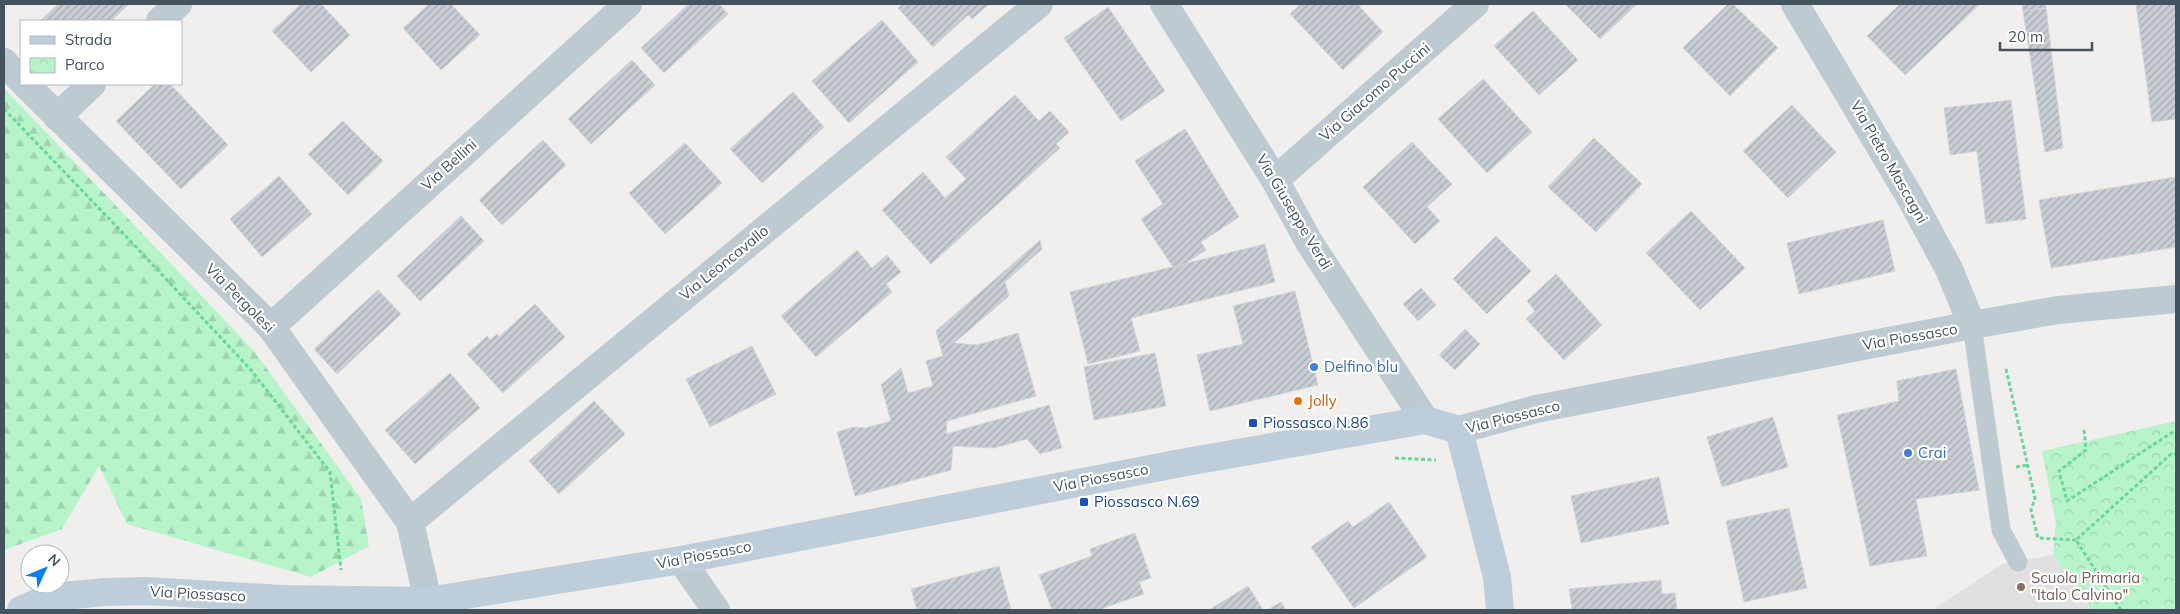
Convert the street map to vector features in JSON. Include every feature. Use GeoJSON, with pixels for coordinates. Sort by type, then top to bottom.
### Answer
{"type":"FeatureCollection","features":[{"type":"Feature","properties":{"kind":"street"},"geometry":{"type":"LineString","coordinates":[[161,20],[178,4]]}},
{"type":"Feature","properties":{"kind":"street","name":"Via Bellini"},"geometry":{"type":"LineString","coordinates":[[271,327],[628,4]]}},
{"type":"Feature","properties":{"kind":"street","name":"Via Leoncavallo"},"geometry":{"type":"LineString","coordinates":[[410,522],[1039,4]]}},
{"type":"Feature","properties":{"kind":"street","name":"Via Giuseppe Verdi"},"geometry":{"type":"LineString","coordinates":[[1164,4],[1275,180],[1309,242],[1425,420]]}},
{"type":"Feature","properties":{"kind":"street","name":"Via Giacomo Puccini"},"geometry":{"type":"LineString","coordinates":[[1275,180],[1475,4]]}},
{"type":"Feature","properties":{"kind":"street","name":"Via Pietro Mascagni"},"geometry":{"type":"LineString","coordinates":[[1795,4],[1910,197],[1949,269],[1972,325]]}},
{"type":"Feature","properties":{"kind":"street"},"geometry":{"type":"LineString","coordinates":[[4,62],[20,79]]}},
{"type":"Feature","properties":{"kind":"street","name":"Via Pergolesi"},"geometry":{"type":"LineString","coordinates":[[26,85],[271,327],[410,522],[428,601]]}},
{"type":"Feature","properties":{"kind":"street"},"geometry":{"type":"LineString","coordinates":[[57,117],[91,85]]}},
{"type":"Feature","properties":{"kind":"street","name":"Via Piossasco"},"geometry":{"type":"LineString","coordinates":[[21,610],[52,598],[105,592],[148,591],[345,600],[428,601],[681,560],[1181,463],[1425,420],[1459,430],[1536,409],[2058,310],[2176,299]]}},
{"type":"Feature","properties":{"kind":"street"},"geometry":{"type":"LineString","coordinates":[[1459,430],[1496,577],[1500,610]]}},
{"type":"Feature","properties":{"kind":"street"},"geometry":{"type":"LineString","coordinates":[[681,560],[716,610]]}},
{"type":"Feature","properties":{"kind":"lane"},"geometry":{"type":"LineString","coordinates":[[1972,325],[2001,530],[2018,562]]}},
{"type":"Feature","properties":{"kind":"path"},"geometry":{"type":"LineString","coordinates":[[4,109],[138,248],[251,370],[330,472],[345,600]]}},
{"type":"Feature","properties":{"kind":"path"},"geometry":{"type":"LineString","coordinates":[[2004,360],[2036,498],[2031,510],[2038,538],[2076,540],[2171,454],[2176,454]]}},
{"type":"Feature","properties":{"kind":"path"},"geometry":{"type":"LineString","coordinates":[[2084,430],[2086,450],[2059,471],[2067,501],[2176,430]]}},
{"type":"Feature","properties":{"kind":"path"},"geometry":{"type":"LineString","coordinates":[[2076,540],[2121,610]]}},
{"type":"Feature","properties":{"kind":"shaded area","name":"Scuola Primaria \"Italo Calvino\""},"geometry":{"type":"Polygon","coordinates":[[[2053,555],[2092,610],[1932,610],[2002,564],[2053,555]]]}},
{"type":"Feature","properties":{"kind":"green space"},"geometry":{"type":"Polygon","coordinates":[[[4,88],[255,352],[361,499],[369,546],[311,577],[127,524],[99,466],[62,529],[4,550],[4,88]]]}},
{"type":"Feature","properties":{"kind":"green space"},"geometry":{"type":"Polygon","coordinates":[[[2176,421],[2176,610],[2092,610],[2053,555],[2056,524],[2042,451],[2176,421]]]}},
{"type":"Feature","properties":{"kind":"building"},"geometry":{"type":"Polygon","coordinates":[[[58,4],[129,4],[112,20],[41,20],[58,4]]]}},
{"type":"Feature","properties":{"kind":"building"},"geometry":{"type":"Polygon","coordinates":[[[301,4],[321,4],[350,35],[311,72],[272,31],[301,4]]]}},
{"type":"Feature","properties":{"kind":"building"},"geometry":{"type":"Polygon","coordinates":[[[429,4],[451,4],[480,35],[441,70],[403,28],[429,4]]]}},
{"type":"Feature","properties":{"kind":"building"},"geometry":{"type":"Polygon","coordinates":[[[689,4],[719,4],[728,14],[664,73],[641,48],[689,4]]]}},
{"type":"Feature","properties":{"kind":"building"},"geometry":{"type":"Polygon","coordinates":[[[903,4],[989,4],[972,19],[968,15],[933,47],[898,8],[903,4]]]}},
{"type":"Feature","properties":{"kind":"building"},"geometry":{"type":"Polygon","coordinates":[[[1301,4],[1362,4],[1359,6],[1383,32],[1343,70],[1290,14],[1301,4]]]}},
{"type":"Feature","properties":{"kind":"building"},"geometry":{"type":"Polygon","coordinates":[[[1565,4],[1637,4],[1600,39],[1565,4]]]}},
{"type":"Feature","properties":{"kind":"building"},"geometry":{"type":"Polygon","coordinates":[[[1728,4],[1733,4],[1778,48],[1730,96],[1683,48],[1728,4]]]}},
{"type":"Feature","properties":{"kind":"building"},"geometry":{"type":"Polygon","coordinates":[[[1900,4],[1980,4],[1905,75],[1867,36],[1900,4]]]}},
{"type":"Feature","properties":{"kind":"building"},"geometry":{"type":"Polygon","coordinates":[[[2022,4],[2046,4],[2046,8],[2023,11],[2022,4]]]}},
{"type":"Feature","properties":{"kind":"building"},"geometry":{"type":"Polygon","coordinates":[[[2136,4],[2176,4],[2176,119],[2152,122],[2136,4]]]}},
{"type":"Feature","properties":{"kind":"building"},"geometry":{"type":"Polygon","coordinates":[[[1108,7],[1165,91],[1121,121],[1064,38],[1108,7]]]}},
{"type":"Feature","properties":{"kind":"building"},"geometry":{"type":"Polygon","coordinates":[[[2046,8],[2063,148],[2045,152],[2023,11],[2046,8]]]}},
{"type":"Feature","properties":{"kind":"building"},"geometry":{"type":"Polygon","coordinates":[[[1533,11],[1578,60],[1539,95],[1494,46],[1533,11]]]}},
{"type":"Feature","properties":{"kind":"building"},"geometry":{"type":"Polygon","coordinates":[[[882,20],[918,62],[849,123],[812,81],[882,20]]]}},
{"type":"Feature","properties":{"kind":"building"},"geometry":{"type":"Polygon","coordinates":[[[632,60],[655,85],[591,144],[568,119],[632,60]]]}},
{"type":"Feature","properties":{"kind":"building"},"geometry":{"type":"Polygon","coordinates":[[[1483,79],[1532,132],[1487,173],[1438,119],[1483,79]]]}},
{"type":"Feature","properties":{"kind":"building"},"geometry":{"type":"Polygon","coordinates":[[[154,85],[171,85],[228,145],[181,189],[116,121],[154,85]]]}},
{"type":"Feature","properties":{"kind":"building"},"geometry":{"type":"Polygon","coordinates":[[[793,92],[824,127],[762,183],[730,149],[793,92]]]}},
{"type":"Feature","properties":{"kind":"building"},"geometry":{"type":"Polygon","coordinates":[[[1015,95],[1039,121],[1050,111],[1069,132],[1056,144],[1060,148],[931,264],[882,210],[923,172],[945,198],[966,179],[946,157],[1015,95]]]}},
{"type":"Feature","properties":{"kind":"building"},"geometry":{"type":"Polygon","coordinates":[[[2011,100],[2026,219],[1986,224],[1977,151],[1950,155],[1944,108],[2011,100]]]}},
{"type":"Feature","properties":{"kind":"building"},"geometry":{"type":"Polygon","coordinates":[[[1792,105],[1836,152],[1788,198],[1743,151],[1792,105]]]}},
{"type":"Feature","properties":{"kind":"building"},"geometry":{"type":"Polygon","coordinates":[[[343,121],[383,161],[348,195],[308,154],[343,121]]]}},
{"type":"Feature","properties":{"kind":"building"},"geometry":{"type":"Polygon","coordinates":[[[1185,129],[1239,217],[1201,242],[1206,250],[1175,270],[1141,219],[1163,204],[1135,161],[1185,129]]]}},
{"type":"Feature","properties":{"kind":"building"},"geometry":{"type":"Polygon","coordinates":[[[1594,138],[1642,184],[1596,232],[1548,187],[1594,138]]]}},
{"type":"Feature","properties":{"kind":"building"},"geometry":{"type":"Polygon","coordinates":[[[543,140],[566,165],[502,225],[479,200],[543,140]]]}},
{"type":"Feature","properties":{"kind":"building"},"geometry":{"type":"Polygon","coordinates":[[[1412,142],[1452,184],[1427,207],[1440,221],[1415,244],[1363,187],[1412,142]]]}},
{"type":"Feature","properties":{"kind":"building"},"geometry":{"type":"Polygon","coordinates":[[[685,143],[722,183],[665,234],[629,193],[685,143]]]}},
{"type":"Feature","properties":{"kind":"building"},"geometry":{"type":"Polygon","coordinates":[[[279,176],[312,214],[262,257],[230,219],[279,176]]]}},
{"type":"Feature","properties":{"kind":"building"},"geometry":{"type":"Polygon","coordinates":[[[2176,177],[2176,247],[2051,268],[2039,200],[2176,177]]]}},
{"type":"Feature","properties":{"kind":"building"},"geometry":{"type":"Polygon","coordinates":[[[1691,211],[1745,268],[1700,310],[1646,253],[1691,211]]]}},
{"type":"Feature","properties":{"kind":"building"},"geometry":{"type":"Polygon","coordinates":[[[461,216],[484,241],[420,301],[397,276],[461,216]]]}},
{"type":"Feature","properties":{"kind":"building"},"geometry":{"type":"Polygon","coordinates":[[[1883,220],[1895,271],[1799,294],[1787,243],[1883,220]]]}},
{"type":"Feature","properties":{"kind":"building"},"geometry":{"type":"Polygon","coordinates":[[[1496,236],[1531,271],[1487,314],[1453,279],[1496,236]]]}},
{"type":"Feature","properties":{"kind":"building"},"geometry":{"type":"Polygon","coordinates":[[[1040,240],[1042,249],[1005,282],[1009,296],[954,343],[977,345],[1018,333],[1036,396],[947,421],[946,434],[1049,405],[1062,448],[1040,454],[1027,439],[994,448],[953,446],[951,470],[855,496],[837,432],[853,427],[865,428],[891,421],[881,385],[901,368],[908,393],[933,386],[926,361],[943,356],[936,331],[1040,240]]]}},
{"type":"Feature","properties":{"kind":"building"},"geometry":{"type":"Polygon","coordinates":[[[1265,244],[1275,282],[1131,318],[1140,351],[1088,364],[1070,292],[1265,244]]]}},
{"type":"Feature","properties":{"kind":"building"},"geometry":{"type":"Polygon","coordinates":[[[857,250],[872,268],[887,255],[901,272],[886,284],[892,292],[816,357],[781,316],[857,250]]]}},
{"type":"Feature","properties":{"kind":"building"},"geometry":{"type":"Polygon","coordinates":[[[1556,274],[1602,325],[1564,360],[1526,319],[1535,311],[1527,301],[1556,274]]]}},
{"type":"Feature","properties":{"kind":"building"},"geometry":{"type":"Polygon","coordinates":[[[1421,288],[1436,305],[1418,321],[1403,304],[1421,288]]]}},
{"type":"Feature","properties":{"kind":"building"},"geometry":{"type":"Polygon","coordinates":[[[378,290],[401,314],[337,374],[314,349],[378,290]]]}},
{"type":"Feature","properties":{"kind":"building"},"geometry":{"type":"Polygon","coordinates":[[[1295,291],[1318,385],[1210,411],[1197,355],[1243,344],[1233,306],[1295,291]]]}},
{"type":"Feature","properties":{"kind":"building"},"geometry":{"type":"Polygon","coordinates":[[[535,304],[565,337],[503,393],[467,354],[487,336],[490,340],[497,334],[499,337],[535,304]]]}},
{"type":"Feature","properties":{"kind":"building"},"geometry":{"type":"Polygon","coordinates":[[[1465,329],[1480,344],[1455,370],[1439,355],[1465,329]]]}},
{"type":"Feature","properties":{"kind":"building"},"geometry":{"type":"Polygon","coordinates":[[[752,346],[776,394],[710,427],[686,379],[752,346]]]}},
{"type":"Feature","properties":{"kind":"building"},"geometry":{"type":"Polygon","coordinates":[[[1155,353],[1166,406],[1094,420],[1084,367],[1155,353]]]}},
{"type":"Feature","properties":{"kind":"building","name":"Crai"},"geometry":{"type":"Polygon","coordinates":[[[1956,369],[1979,490],[1916,499],[1927,556],[1870,566],[1837,415],[1899,401],[1897,381],[1956,369]]]}},
{"type":"Feature","properties":{"kind":"building"},"geometry":{"type":"Polygon","coordinates":[[[450,373],[480,408],[415,464],[385,430],[450,373]]]}},
{"type":"Feature","properties":{"kind":"building"},"geometry":{"type":"Polygon","coordinates":[[[594,401],[625,434],[559,494],[529,461],[594,401]]]}},
{"type":"Feature","properties":{"kind":"building"},"geometry":{"type":"Polygon","coordinates":[[[1773,417],[1788,467],[1722,487],[1707,437],[1773,417]]]}},
{"type":"Feature","properties":{"kind":"building"},"geometry":{"type":"Polygon","coordinates":[[[1659,477],[1669,524],[1581,543],[1571,496],[1659,477]]]}},
{"type":"Feature","properties":{"kind":"building"},"geometry":{"type":"Polygon","coordinates":[[[1389,502],[1427,557],[1354,608],[1311,547],[1348,521],[1353,527],[1389,502]]]}},
{"type":"Feature","properties":{"kind":"building"},"geometry":{"type":"Polygon","coordinates":[[[1789,508],[1807,588],[1744,602],[1726,521],[1789,508]]]}},
{"type":"Feature","properties":{"kind":"building"},"geometry":{"type":"Polygon","coordinates":[[[1135,533],[1151,578],[1139,582],[1144,594],[1103,608],[1103,610],[1052,610],[1039,575],[1092,556],[1090,549],[1135,533]]]}},
{"type":"Feature","properties":{"kind":"building"},"geometry":{"type":"Polygon","coordinates":[[[999,566],[1011,610],[917,610],[911,589],[999,566]]]}},
{"type":"Feature","properties":{"kind":"building"},"geometry":{"type":"Polygon","coordinates":[[[1661,580],[1662,594],[1675,593],[1677,610],[1572,610],[1569,589],[1661,580]]]}},
{"type":"Feature","properties":{"kind":"building"},"geometry":{"type":"Polygon","coordinates":[[[1248,586],[1263,610],[1209,610],[1248,586]]]}},
{"type":"Feature","properties":{"kind":"building"},"geometry":{"type":"Polygon","coordinates":[[[1281,602],[1286,610],[1267,610],[1281,602]]]}},
{"type":"Feature","properties":{"kind":"place","name":"Delfino blu"},"geometry":{"type":"Point","coordinates":[1314,367]}},
{"type":"Feature","properties":{"kind":"place","name":"Jolly"},"geometry":{"type":"Point","coordinates":[1298,401]}},
{"type":"Feature","properties":{"kind":"place","name":"Piossasco N.86"},"geometry":{"type":"Point","coordinates":[1253,423]}},
{"type":"Feature","properties":{"kind":"place","name":"Crai"},"geometry":{"type":"Point","coordinates":[1908,453]}},
{"type":"Feature","properties":{"kind":"place","name":"Piossasco N.69"},"geometry":{"type":"Point","coordinates":[1084,502]}},
{"type":"Feature","properties":{"kind":"place","name":"Scuola Primaria \"Italo Calvino\""},"geometry":{"type":"Point","coordinates":[2021,587]}}]}
